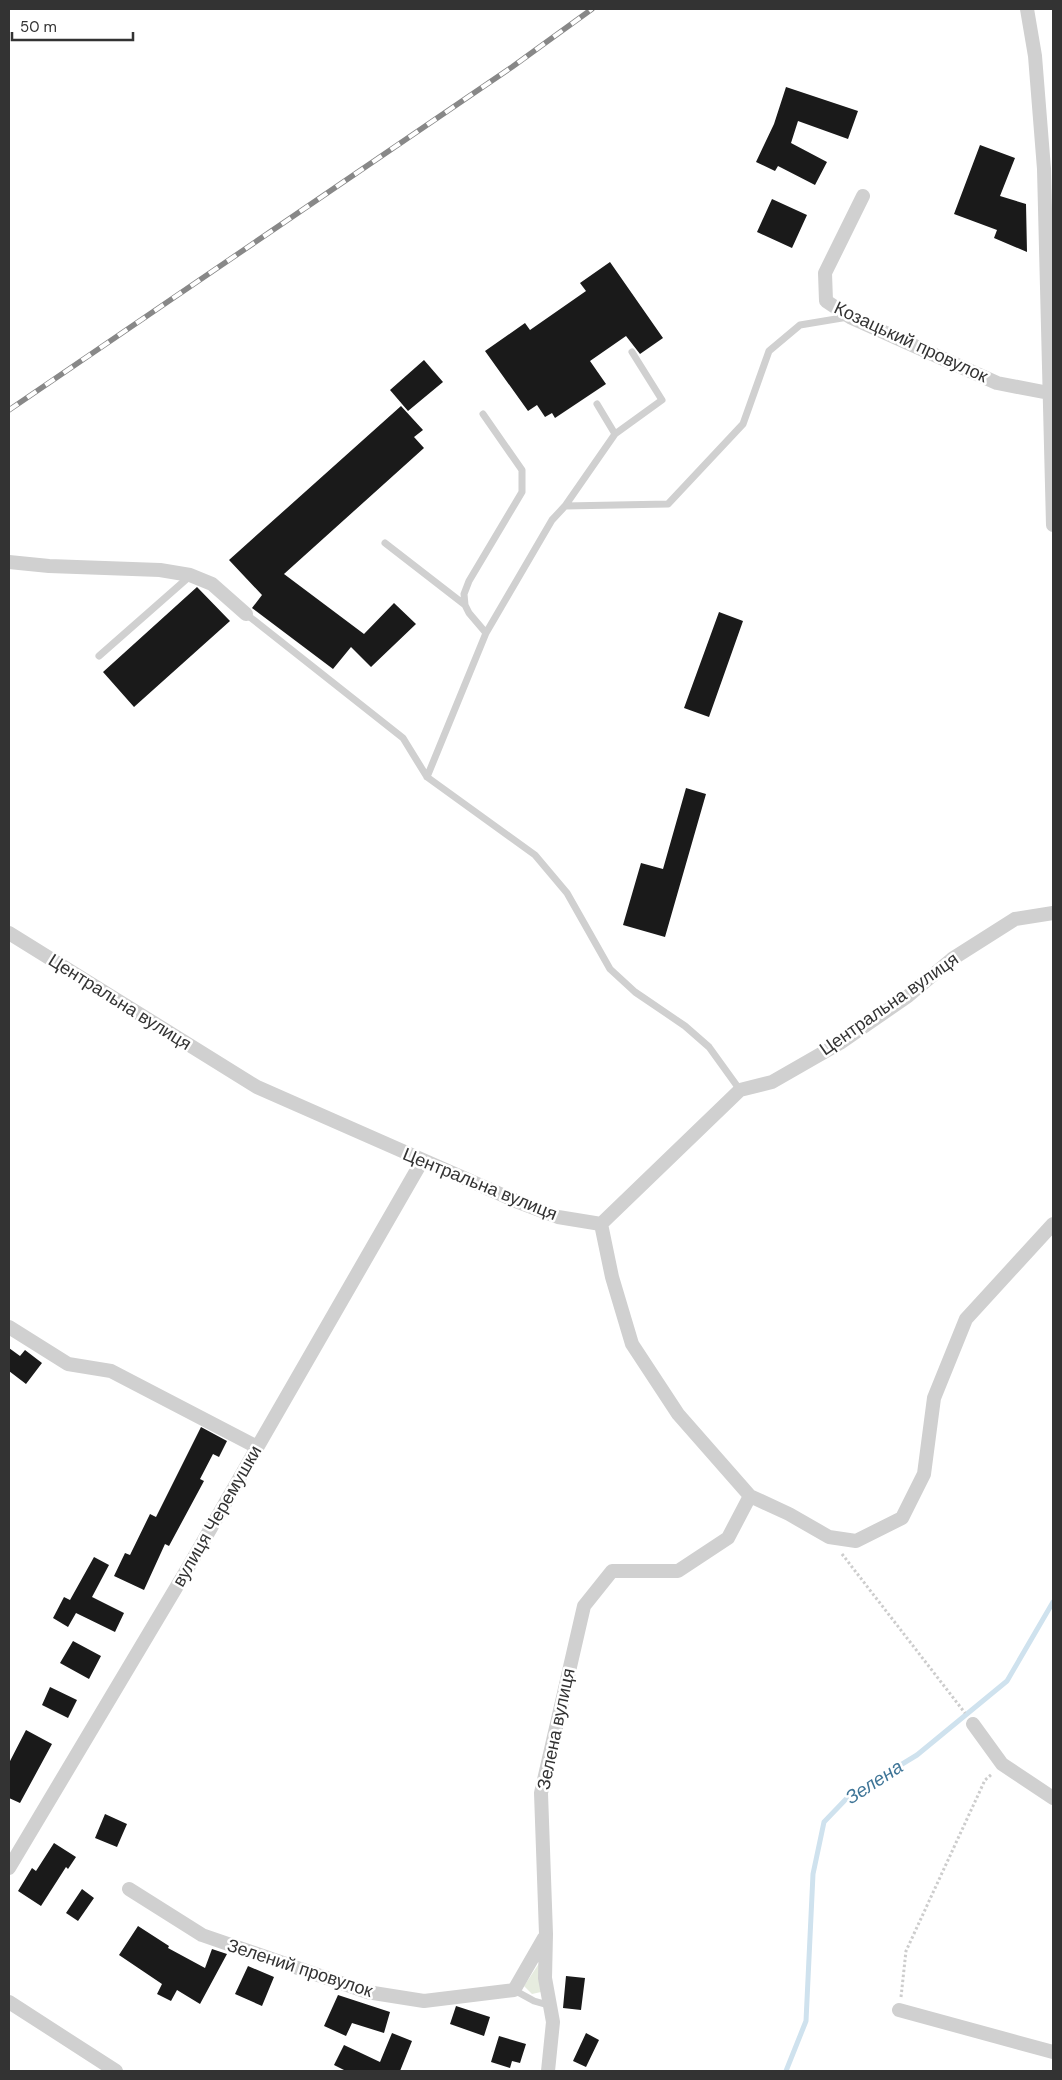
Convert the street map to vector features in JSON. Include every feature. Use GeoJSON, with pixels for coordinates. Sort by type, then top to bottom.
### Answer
{"type":"FeatureCollection","features":[{"type":"Feature","properties":{"kind":"street"},"geometry":{"type":"LineString","coordinates":[[1027,9],[1035,56],[1049,169],[1049,393],[1053,524]]}},
{"type":"Feature","properties":{"kind":"street","name":"Козацький провулок"},"geometry":{"type":"LineString","coordinates":[[863,196],[825,273],[826,301],[850,317],[997,383],[1049,393]]}},
{"type":"Feature","properties":{"kind":"street"},"geometry":{"type":"LineString","coordinates":[[9,562],[160,570],[190,575],[212,584],[246,614]]}},
{"type":"Feature","properties":{"kind":"street","name":"Центральна вулиця"},"geometry":{"type":"LineString","coordinates":[[9,933],[257,1087],[422,1161],[558,1218],[601,1224],[740,1090],[772,1082],[840,1043],[908,996],[952,959],[1015,919],[1053,913]]}},
{"type":"Feature","properties":{"kind":"street","name":"вулиця Черемушки"},"geometry":{"type":"LineString","coordinates":[[9,1868],[257,1447],[422,1161]]}},
{"type":"Feature","properties":{"kind":"street"},"geometry":{"type":"LineString","coordinates":[[601,1224],[612,1277],[632,1344],[678,1414],[750,1496],[789,1514],[828,1537],[856,1541],[902,1518],[924,1474],[934,1398],[966,1319],[1053,1224]]}},
{"type":"Feature","properties":{"kind":"street"},"geometry":{"type":"LineString","coordinates":[[9,1327],[68,1364],[111,1371],[257,1447]]}},
{"type":"Feature","properties":{"kind":"street","name":"Зелена вулиця"},"geometry":{"type":"LineString","coordinates":[[548,2071],[553,2022],[548,2005],[545,1978],[546,1934],[541,1792],[584,1606],[612,1571],[678,1571],[728,1538],[750,1496]]}},
{"type":"Feature","properties":{"kind":"street"},"geometry":{"type":"LineString","coordinates":[[972,1724],[1002,1764],[1053,1798]]}},
{"type":"Feature","properties":{"kind":"street","name":"Зелений провулок"},"geometry":{"type":"LineString","coordinates":[[129,1889],[202,1935],[367,1992],[424,2001],[514,1990]]}},
{"type":"Feature","properties":{"kind":"street"},"geometry":{"type":"LineString","coordinates":[[514,1990],[546,1934]]}},
{"type":"Feature","properties":{"kind":"street"},"geometry":{"type":"LineString","coordinates":[[9,2002],[116,2071]]}},
{"type":"Feature","properties":{"kind":"street"},"geometry":{"type":"LineString","coordinates":[[899,2010],[1053,2052]]}},
{"type":"Feature","properties":{"kind":"lane"},"geometry":{"type":"LineString","coordinates":[[565,506],[668,504],[743,424],[770,351],[800,325],[850,317]]}},
{"type":"Feature","properties":{"kind":"lane"},"geometry":{"type":"LineString","coordinates":[[427,777],[486,633],[552,520],[565,506],[615,434],[662,400],[632,352]]}},
{"type":"Feature","properties":{"kind":"lane"},"geometry":{"type":"LineString","coordinates":[[597,404],[615,434]]}},
{"type":"Feature","properties":{"kind":"lane"},"geometry":{"type":"LineString","coordinates":[[465,605],[464,594],[469,581],[522,492],[522,470],[483,414]]}},
{"type":"Feature","properties":{"kind":"lane"},"geometry":{"type":"LineString","coordinates":[[385,542],[465,605],[486,633]]}},
{"type":"Feature","properties":{"kind":"lane"},"geometry":{"type":"LineString","coordinates":[[99,656],[190,575]]}},
{"type":"Feature","properties":{"kind":"lane"},"geometry":{"type":"LineString","coordinates":[[246,614],[403,738],[427,777],[535,856],[567,893],[610,969],[635,992],[685,1026],[709,1047],[740,1090]]}},
{"type":"Feature","properties":{"kind":"lane"},"geometry":{"type":"LineString","coordinates":[[514,1990],[534,2001],[548,2005]]}},
{"type":"Feature","properties":{"kind":"path"},"geometry":{"type":"LineString","coordinates":[[828,1537],[972,1724]]}},
{"type":"Feature","properties":{"kind":"path"},"geometry":{"type":"LineString","coordinates":[[899,2010],[906,1950],[985,1780],[1002,1764]]}},
{"type":"Feature","properties":{"kind":"shaded area"},"geometry":{"type":"Polygon","coordinates":[[[540,1962],[541,1992],[532,1994],[524,1986],[540,1962]]]}},
{"type":"Feature","properties":{"kind":"building"},"geometry":{"type":"Polygon","coordinates":[[[786,87],[858,111],[848,139],[798,121],[791,143],[827,162],[815,185],[778,166],[775,171],[756,162],[774,124],[786,87]]]}},
{"type":"Feature","properties":{"kind":"building"},"geometry":{"type":"Polygon","coordinates":[[[980,145],[1015,158],[1000,196],[1026,204],[1027,252],[994,238],[997,230],[954,214],[980,145]]]}},
{"type":"Feature","properties":{"kind":"building"},"geometry":{"type":"Polygon","coordinates":[[[772,199],[807,215],[792,248],[757,232],[772,199]]]}},
{"type":"Feature","properties":{"kind":"building"},"geometry":{"type":"Polygon","coordinates":[[[610,262],[663,338],[640,354],[626,336],[590,361],[606,384],[555,418],[552,413],[545,417],[537,405],[528,411],[485,351],[525,323],[530,330],[586,291],[580,283],[610,262]]]}},
{"type":"Feature","properties":{"kind":"building"},"geometry":{"type":"Polygon","coordinates":[[[424,360],[443,382],[408,411],[390,390],[424,360]]]}},
{"type":"Feature","properties":{"kind":"building"},"geometry":{"type":"Polygon","coordinates":[[[401,406],[423,430],[414,437],[424,448],[284,574],[364,634],[394,603],[416,624],[371,667],[351,647],[333,669],[252,608],[262,595],[229,560],[401,406]]]}},
{"type":"Feature","properties":{"kind":"building"},"geometry":{"type":"Polygon","coordinates":[[[197,587],[230,621],[134,707],[103,672],[197,587]]]}},
{"type":"Feature","properties":{"kind":"building"},"geometry":{"type":"Polygon","coordinates":[[[719,612],[743,621],[709,717],[684,708],[719,612]]]}},
{"type":"Feature","properties":{"kind":"building"},"geometry":{"type":"Polygon","coordinates":[[[686,788],[706,794],[665,937],[623,925],[641,863],[663,869],[686,788]]]}},
{"type":"Feature","properties":{"kind":"building"},"geometry":{"type":"Polygon","coordinates":[[[9,1348],[20,1356],[25,1350],[42,1363],[26,1384],[9,1371],[9,1348]]]}},
{"type":"Feature","properties":{"kind":"building"},"geometry":{"type":"Polygon","coordinates":[[[201,1427],[227,1441],[219,1457],[213,1454],[200,1479],[204,1481],[169,1546],[165,1544],[144,1590],[114,1576],[125,1553],[130,1555],[150,1514],[156,1517],[201,1427]]]}},
{"type":"Feature","properties":{"kind":"building"},"geometry":{"type":"Polygon","coordinates":[[[94,1557],[109,1565],[92,1597],[124,1613],[115,1632],[76,1613],[68,1627],[53,1618],[64,1597],[70,1600],[94,1557]]]}},
{"type":"Feature","properties":{"kind":"building"},"geometry":{"type":"Polygon","coordinates":[[[73,1641],[101,1656],[89,1679],[60,1663],[73,1641]]]}},
{"type":"Feature","properties":{"kind":"building"},"geometry":{"type":"Polygon","coordinates":[[[50,1687],[77,1700],[68,1718],[42,1705],[50,1687]]]}},
{"type":"Feature","properties":{"kind":"building"},"geometry":{"type":"Polygon","coordinates":[[[26,1730],[52,1744],[20,1803],[9,1798],[9,1763],[26,1730]]]}},
{"type":"Feature","properties":{"kind":"building"},"geometry":{"type":"Polygon","coordinates":[[[105,1814],[127,1824],[117,1847],[95,1838],[105,1814]]]}},
{"type":"Feature","properties":{"kind":"building"},"geometry":{"type":"Polygon","coordinates":[[[54,1843],[76,1857],[68,1869],[66,1867],[41,1906],[18,1891],[32,1868],[36,1871],[54,1843]]]}},
{"type":"Feature","properties":{"kind":"building"},"geometry":{"type":"Polygon","coordinates":[[[82,1889],[94,1898],[78,1921],[66,1913],[82,1889]]]}},
{"type":"Feature","properties":{"kind":"building"},"geometry":{"type":"Polygon","coordinates":[[[138,1926],[169,1946],[168,1948],[205,1968],[212,1949],[227,1954],[200,2004],[177,1990],[171,2001],[157,1994],[162,1984],[119,1955],[138,1926]]]}},
{"type":"Feature","properties":{"kind":"building"},"geometry":{"type":"Polygon","coordinates":[[[248,1966],[274,1977],[262,2006],[235,1994],[248,1966]]]}},
{"type":"Feature","properties":{"kind":"building"},"geometry":{"type":"Polygon","coordinates":[[[566,1976],[585,1978],[581,2010],[563,2008],[566,1976]]]}},
{"type":"Feature","properties":{"kind":"building"},"geometry":{"type":"Polygon","coordinates":[[[338,1995],[390,2012],[384,2033],[352,2023],[346,2036],[324,2026],[338,1995]]]}},
{"type":"Feature","properties":{"kind":"building"},"geometry":{"type":"Polygon","coordinates":[[[456,2006],[490,2017],[484,2036],[450,2024],[456,2006]]]}},
{"type":"Feature","properties":{"kind":"building"},"geometry":{"type":"Polygon","coordinates":[[[392,2033],[412,2041],[400,2071],[346,2071],[334,2065],[344,2045],[380,2062],[392,2033]]]}},
{"type":"Feature","properties":{"kind":"building"},"geometry":{"type":"Polygon","coordinates":[[[586,2033],[599,2040],[586,2067],[573,2061],[586,2033]]]}},
{"type":"Feature","properties":{"kind":"building"},"geometry":{"type":"Polygon","coordinates":[[[499,2036],[526,2044],[520,2063],[512,2061],[510,2068],[491,2062],[499,2036]]]}},
{"type":"Feature","properties":{"kind":"waterway","name":"Зелена"},"geometry":{"type":"LineString","coordinates":[[786,2071],[806,2021],[813,1874],[824,1822],[848,1797],[917,1755],[1007,1681],[1053,1602]]}},
{"type":"Feature","properties":{"kind":"railway"},"geometry":{"type":"LineString","coordinates":[[9,410],[512,67],[592,9]]}}]}
